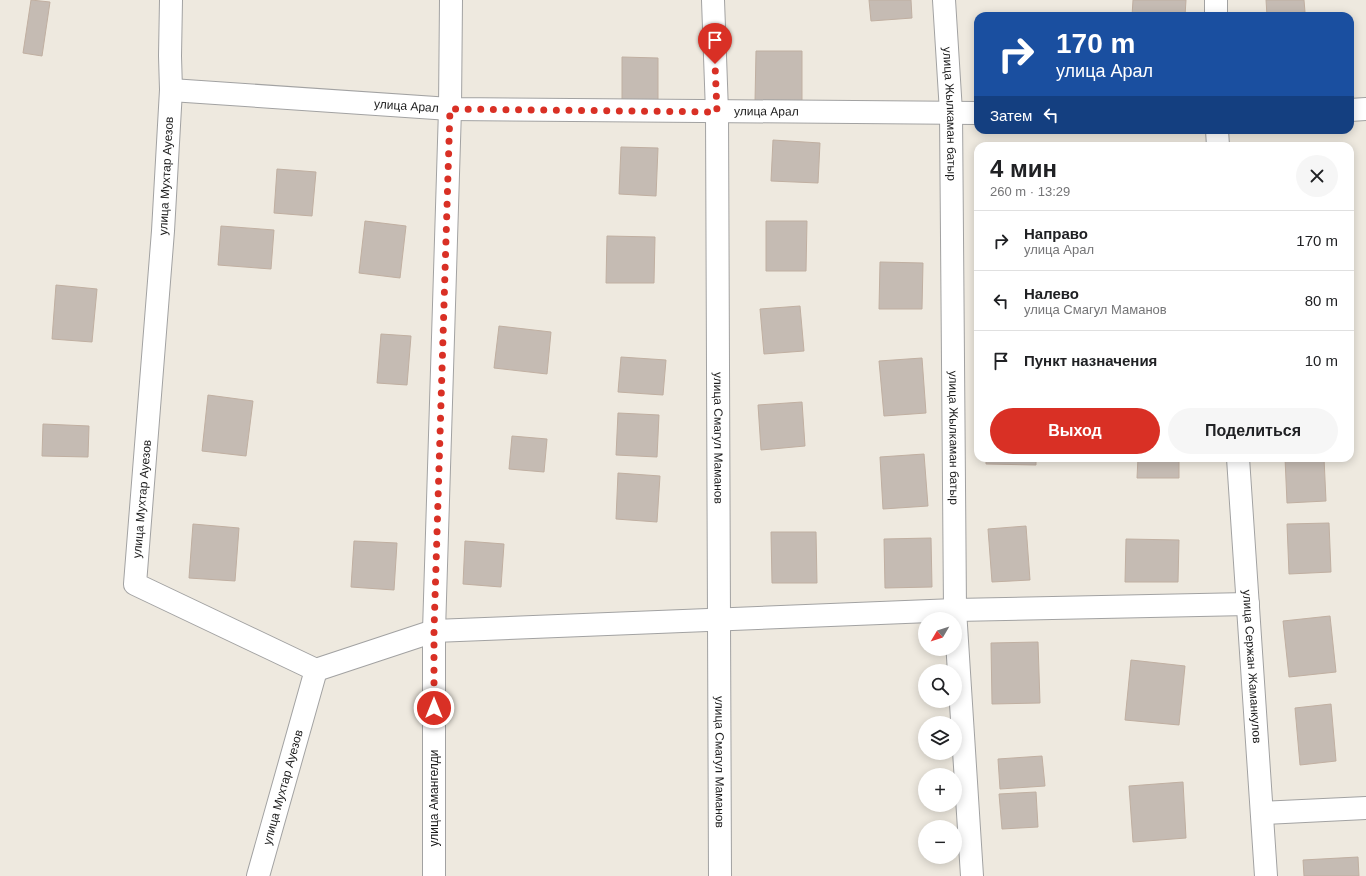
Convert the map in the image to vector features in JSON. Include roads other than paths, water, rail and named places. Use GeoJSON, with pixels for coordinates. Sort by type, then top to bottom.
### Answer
{"type":"FeatureCollection","features":[{"type":"Feature","properties":{"kind":"street","name":"улица Мухтар Ауезов"},"geometry":{"type":"LineString","coordinates":[[172,0],[170,56],[171,90],[163,231],[135,584],[316,670],[258,876]]}},
{"type":"Feature","properties":{"kind":"street","name":"улица Амангелди"},"geometry":{"type":"LineString","coordinates":[[434,876],[434,631],[450,109],[451,0]]}},
{"type":"Feature","properties":{"kind":"street","name":"улица Смагул Маманов"},"geometry":{"type":"LineString","coordinates":[[713,0],[717,112],[720,876]]}},
{"type":"Feature","properties":{"kind":"street","name":"улица Жылкаман батыр"},"geometry":{"type":"LineString","coordinates":[[944,0],[951,112],[955,610],[972,876]]}},
{"type":"Feature","properties":{"kind":"street"},"geometry":{"type":"LineString","coordinates":[[1216,0],[1216,12]]}},
{"type":"Feature","properties":{"kind":"street","name":"улица Арал"},"geometry":{"type":"LineString","coordinates":[[171,90],[450,109],[974,113]]}},
{"type":"Feature","properties":{"kind":"street"},"geometry":{"type":"LineString","coordinates":[[1354,110],[1366,109]]}},
{"type":"Feature","properties":{"kind":"street","name":"улица Сержан Жаманкулов"},"geometry":{"type":"LineString","coordinates":[[1238,462],[1266,876]]}},
{"type":"Feature","properties":{"kind":"street"},"geometry":{"type":"LineString","coordinates":[[316,670],[434,631],[955,610],[1248,604]]}},
{"type":"Feature","properties":{"kind":"street"},"geometry":{"type":"LineString","coordinates":[[1262,813],[1366,808]]}}]}
